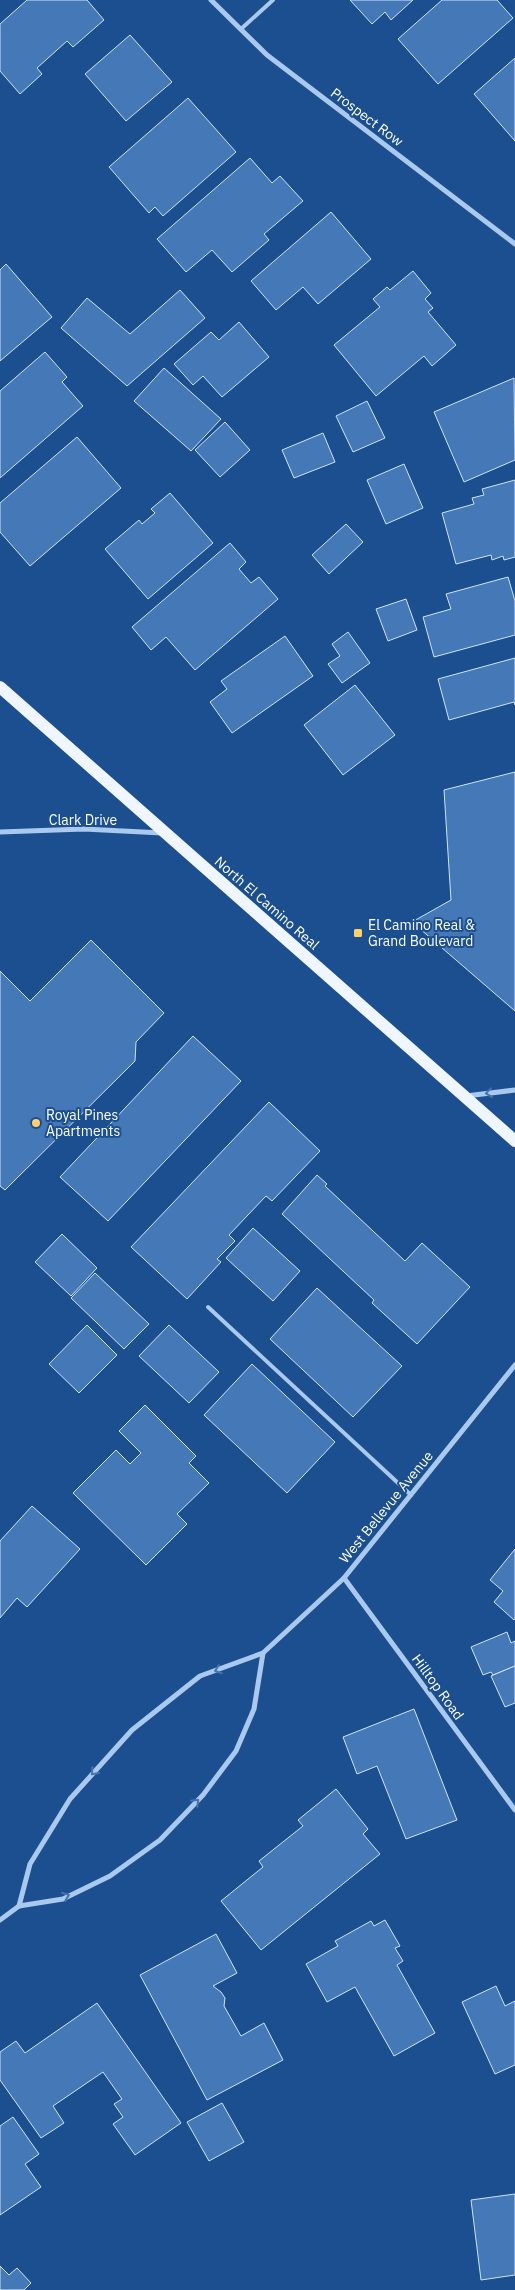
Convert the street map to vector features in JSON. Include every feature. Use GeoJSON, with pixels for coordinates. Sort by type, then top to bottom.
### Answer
{"type":"FeatureCollection","features":[{"type":"Feature","properties":{"kind":"main road","name":"North El Camino Real"},"geometry":{"type":"LineString","coordinates":[[0,687],[515,1141]]}},
{"type":"Feature","properties":{"kind":"street","name":"Prospect Row"},"geometry":{"type":"LineString","coordinates":[[211,0],[268,55],[515,244]]}},
{"type":"Feature","properties":{"kind":"street","name":"Clark Drive"},"geometry":{"type":"LineString","coordinates":[[0,832],[84,829],[166,833]]}},
{"type":"Feature","properties":{"kind":"street"},"geometry":{"type":"LineString","coordinates":[[464,1096],[515,1090]]}},
{"type":"Feature","properties":{"kind":"street","name":"West Bellevue Avenue"},"geometry":{"type":"LineString","coordinates":[[18,1906],[30,1864],[70,1799],[132,1730],[200,1676],[263,1652],[344,1578],[515,1365]]}},
{"type":"Feature","properties":{"kind":"street","name":"Hilltop Road"},"geometry":{"type":"LineString","coordinates":[[344,1578],[515,1810]]}},
{"type":"Feature","properties":{"kind":"street"},"geometry":{"type":"LineString","coordinates":[[0,1920],[18,1906],[63,1898],[110,1876],[160,1840],[203,1795],[236,1751],[254,1709],[263,1652]]}},
{"type":"Feature","properties":{"kind":"lane"},"geometry":{"type":"LineString","coordinates":[[241,30],[272,0]]}},
{"type":"Feature","properties":{"kind":"lane"},"geometry":{"type":"LineString","coordinates":[[208,1307],[411,1494]]}},
{"type":"Feature","properties":{"kind":"building"},"geometry":{"type":"Polygon","coordinates":[[[27,0],[87,0],[104,20],[73,47],[67,41],[37,68],[42,74],[20,94],[0,71],[0,24],[27,0]]]}},
{"type":"Feature","properties":{"kind":"building"},"geometry":{"type":"Polygon","coordinates":[[[350,0],[413,0],[391,20],[385,12],[372,24],[350,0]]]}},
{"type":"Feature","properties":{"kind":"building"},"geometry":{"type":"Polygon","coordinates":[[[442,0],[497,0],[513,18],[438,84],[398,39],[442,0]]]}},
{"type":"Feature","properties":{"kind":"building"},"geometry":{"type":"Polygon","coordinates":[[[130,35],[172,82],[126,121],[85,74],[130,35]]]}},
{"type":"Feature","properties":{"kind":"building"},"geometry":{"type":"Polygon","coordinates":[[[515,58],[515,141],[474,94],[515,58]]]}},
{"type":"Feature","properties":{"kind":"building"},"geometry":{"type":"Polygon","coordinates":[[[188,98],[236,152],[163,216],[155,207],[149,213],[109,167],[188,98]]]}},
{"type":"Feature","properties":{"kind":"building"},"geometry":{"type":"Polygon","coordinates":[[[250,158],[272,183],[280,176],[303,201],[264,234],[269,240],[232,272],[212,250],[186,272],[157,239],[250,158]]]}},
{"type":"Feature","properties":{"kind":"building"},"geometry":{"type":"Polygon","coordinates":[[[331,212],[371,259],[318,304],[303,287],[276,310],[251,281],[331,212]]]}},
{"type":"Feature","properties":{"kind":"building"},"geometry":{"type":"Polygon","coordinates":[[[6,264],[52,317],[0,361],[0,270],[6,264]]]}},
{"type":"Feature","properties":{"kind":"building"},"geometry":{"type":"Polygon","coordinates":[[[413,271],[431,293],[425,299],[433,308],[428,312],[456,345],[432,366],[424,356],[376,396],[334,345],[380,307],[373,299],[387,287],[390,290],[413,271]]]}},
{"type":"Feature","properties":{"kind":"building"},"geometry":{"type":"Polygon","coordinates":[[[180,290],[205,318],[127,386],[61,328],[87,298],[130,334],[180,290]]]}},
{"type":"Feature","properties":{"kind":"building"},"geometry":{"type":"Polygon","coordinates":[[[239,322],[269,357],[222,397],[203,376],[193,385],[174,364],[211,332],[219,340],[239,322]]]}},
{"type":"Feature","properties":{"kind":"building"},"geometry":{"type":"Polygon","coordinates":[[[45,352],[67,377],[62,382],[83,406],[0,478],[0,391],[45,352]]]}},
{"type":"Feature","properties":{"kind":"building"},"geometry":{"type":"Polygon","coordinates":[[[164,368],[221,419],[191,451],[134,401],[164,368]]]}},
{"type":"Feature","properties":{"kind":"building"},"geometry":{"type":"Polygon","coordinates":[[[514,378],[515,460],[464,482],[434,412],[514,378]]]}},
{"type":"Feature","properties":{"kind":"building"},"geometry":{"type":"Polygon","coordinates":[[[367,401],[385,438],[353,452],[336,416],[367,401]]]}},
{"type":"Feature","properties":{"kind":"building"},"geometry":{"type":"Polygon","coordinates":[[[225,422],[250,450],[220,477],[195,450],[225,422]]]}},
{"type":"Feature","properties":{"kind":"building"},"geometry":{"type":"Polygon","coordinates":[[[323,433],[335,462],[294,478],[282,450],[323,433]]]}},
{"type":"Feature","properties":{"kind":"building"},"geometry":{"type":"Polygon","coordinates":[[[77,437],[121,488],[30,566],[0,532],[0,503],[77,437]]]}},
{"type":"Feature","properties":{"kind":"building"},"geometry":{"type":"Polygon","coordinates":[[[404,464],[423,508],[386,524],[367,480],[404,464]]]}},
{"type":"Feature","properties":{"kind":"building"},"geometry":{"type":"Polygon","coordinates":[[[515,480],[515,557],[504,560],[503,556],[492,560],[491,555],[456,564],[442,513],[474,504],[472,498],[484,495],[482,489],[515,480]]]}},
{"type":"Feature","properties":{"kind":"building"},"geometry":{"type":"Polygon","coordinates":[[[170,493],[213,543],[148,599],[105,549],[139,520],[142,524],[155,513],[151,509],[170,493]]]}},
{"type":"Feature","properties":{"kind":"building"},"geometry":{"type":"Polygon","coordinates":[[[346,524],[363,542],[329,574],[312,555],[346,524]]]}},
{"type":"Feature","properties":{"kind":"building"},"geometry":{"type":"Polygon","coordinates":[[[230,543],[246,562],[239,569],[251,583],[259,577],[278,599],[195,670],[166,637],[151,650],[132,627],[230,543]]]}},
{"type":"Feature","properties":{"kind":"building"},"geometry":{"type":"Polygon","coordinates":[[[508,577],[515,601],[515,635],[434,657],[423,617],[451,609],[446,594],[508,577]]]}},
{"type":"Feature","properties":{"kind":"building"},"geometry":{"type":"Polygon","coordinates":[[[406,599],[417,630],[388,641],[376,609],[406,599]]]}},
{"type":"Feature","properties":{"kind":"building"},"geometry":{"type":"Polygon","coordinates":[[[348,632],[370,663],[342,683],[328,664],[340,656],[332,644],[348,632]]]}},
{"type":"Feature","properties":{"kind":"building"},"geometry":{"type":"Polygon","coordinates":[[[285,636],[313,676],[232,733],[210,702],[227,689],[221,681],[285,636]]]}},
{"type":"Feature","properties":{"kind":"building"},"geometry":{"type":"Polygon","coordinates":[[[515,658],[515,705],[514,702],[449,720],[438,679],[515,658]]]}},
{"type":"Feature","properties":{"kind":"building"},"geometry":{"type":"Polygon","coordinates":[[[355,685],[395,735],[343,775],[304,725],[355,685]]]}},
{"type":"Feature","properties":{"kind":"building"},"geometry":{"type":"Polygon","coordinates":[[[515,772],[515,1011],[412,922],[451,900],[444,790],[515,772]]]}},
{"type":"Feature","properties":{"kind":"building","name":"Royal Pines Apartments"},"geometry":{"type":"Polygon","coordinates":[[[91,940],[164,1013],[136,1042],[135,1061],[5,1190],[0,1186],[0,971],[30,1001],[91,940]]]}},
{"type":"Feature","properties":{"kind":"building"},"geometry":{"type":"Polygon","coordinates":[[[193,1036],[241,1081],[108,1221],[60,1177],[193,1036]]]}},
{"type":"Feature","properties":{"kind":"building"},"geometry":{"type":"Polygon","coordinates":[[[269,1102],[320,1151],[272,1201],[266,1196],[229,1235],[235,1241],[217,1259],[221,1262],[187,1299],[131,1247],[269,1102]]]}},
{"type":"Feature","properties":{"kind":"building"},"geometry":{"type":"Polygon","coordinates":[[[317,1175],[327,1184],[325,1186],[405,1261],[422,1243],[470,1287],[417,1344],[372,1303],[374,1300],[282,1214],[317,1175]]]}},
{"type":"Feature","properties":{"kind":"building"},"geometry":{"type":"Polygon","coordinates":[[[253,1228],[300,1271],[273,1301],[226,1258],[253,1228]]]}},
{"type":"Feature","properties":{"kind":"building"},"geometry":{"type":"Polygon","coordinates":[[[62,1234],[97,1268],[71,1296],[35,1262],[62,1234]]]}},
{"type":"Feature","properties":{"kind":"building"},"geometry":{"type":"Polygon","coordinates":[[[95,1273],[149,1324],[124,1349],[71,1298],[95,1273]]]}},
{"type":"Feature","properties":{"kind":"building"},"geometry":{"type":"Polygon","coordinates":[[[317,1288],[402,1366],[353,1417],[270,1339],[317,1288]]]}},
{"type":"Feature","properties":{"kind":"building"},"geometry":{"type":"Polygon","coordinates":[[[87,1325],[117,1355],[79,1393],[49,1364],[87,1325]]]}},
{"type":"Feature","properties":{"kind":"building"},"geometry":{"type":"Polygon","coordinates":[[[169,1325],[219,1372],[189,1403],[139,1356],[169,1325]]]}},
{"type":"Feature","properties":{"kind":"building"},"geometry":{"type":"Polygon","coordinates":[[[252,1364],[335,1442],[287,1493],[204,1415],[252,1364]]]}},
{"type":"Feature","properties":{"kind":"building"},"geometry":{"type":"Polygon","coordinates":[[[145,1405],[196,1456],[189,1463],[209,1483],[177,1514],[187,1524],[146,1565],[73,1493],[116,1450],[130,1464],[141,1453],[119,1431],[145,1405]]]}},
{"type":"Feature","properties":{"kind":"building"},"geometry":{"type":"Polygon","coordinates":[[[32,1506],[80,1549],[27,1607],[17,1598],[0,1618],[0,1541],[32,1506]]]}},
{"type":"Feature","properties":{"kind":"building"},"geometry":{"type":"Polygon","coordinates":[[[515,1549],[514,1620],[494,1602],[503,1591],[490,1580],[515,1549]]]}},
{"type":"Feature","properties":{"kind":"building"},"geometry":{"type":"Polygon","coordinates":[[[507,1632],[511,1643],[515,1641],[515,1666],[493,1675],[491,1672],[483,1675],[471,1647],[507,1632]]]}},
{"type":"Feature","properties":{"kind":"building"},"geometry":{"type":"Polygon","coordinates":[[[515,1666],[515,1703],[505,1707],[491,1676],[515,1666]]]}},
{"type":"Feature","properties":{"kind":"building"},"geometry":{"type":"Polygon","coordinates":[[[414,1709],[457,1820],[406,1839],[377,1766],[357,1774],[343,1737],[414,1709]]]}},
{"type":"Feature","properties":{"kind":"building"},"geometry":{"type":"Polygon","coordinates":[[[336,1789],[368,1829],[363,1834],[380,1854],[261,1950],[221,1901],[263,1867],[259,1861],[303,1826],[298,1820],[336,1789]]]}},
{"type":"Feature","properties":{"kind":"building"},"geometry":{"type":"Polygon","coordinates":[[[385,1920],[400,1946],[395,1948],[403,1961],[397,1965],[435,2033],[394,2056],[355,1987],[327,2002],[306,1964],[338,1946],[335,1941],[371,1921],[374,1926],[385,1920]]]}},
{"type":"Feature","properties":{"kind":"building"},"geometry":{"type":"Polygon","coordinates":[[[216,1934],[237,1973],[213,1986],[225,1998],[224,2006],[241,2036],[264,2023],[283,2060],[207,2100],[140,1975],[216,1934]]]}},
{"type":"Feature","properties":{"kind":"building"},"geometry":{"type":"Polygon","coordinates":[[[496,1986],[505,2006],[515,2001],[515,2065],[495,2074],[462,2002],[496,1986]]]}},
{"type":"Feature","properties":{"kind":"building"},"geometry":{"type":"Polygon","coordinates":[[[97,2003],[181,2123],[135,2155],[113,2124],[123,2117],[114,2104],[122,2099],[103,2072],[53,2106],[64,2123],[41,2138],[0,2080],[0,2052],[16,2041],[25,2053],[97,2003]]]}},
{"type":"Feature","properties":{"kind":"building"},"geometry":{"type":"Polygon","coordinates":[[[222,2103],[244,2142],[209,2161],[187,2122],[222,2103]]]}},
{"type":"Feature","properties":{"kind":"building"},"geometry":{"type":"Polygon","coordinates":[[[13,2117],[39,2154],[25,2164],[41,2187],[0,2215],[0,2126],[13,2117]]]}},
{"type":"Feature","properties":{"kind":"building"},"geometry":{"type":"Polygon","coordinates":[[[515,2194],[515,2275],[481,2280],[471,2200],[515,2194]]]}},
{"type":"Feature","properties":{"kind":"building"},"geometry":{"type":"Polygon","coordinates":[[[0,2266],[9,2275],[17,2268],[31,2283],[24,2290],[0,2290],[0,2266]]]}},
{"type":"Feature","properties":{"kind":"place","name":"El Camino Real & Grand Boulevard"},"geometry":{"type":"Point","coordinates":[358,933]}},
{"type":"Feature","properties":{"kind":"place","name":"Royal Pines Apartments"},"geometry":{"type":"Point","coordinates":[36,1123]}}]}
